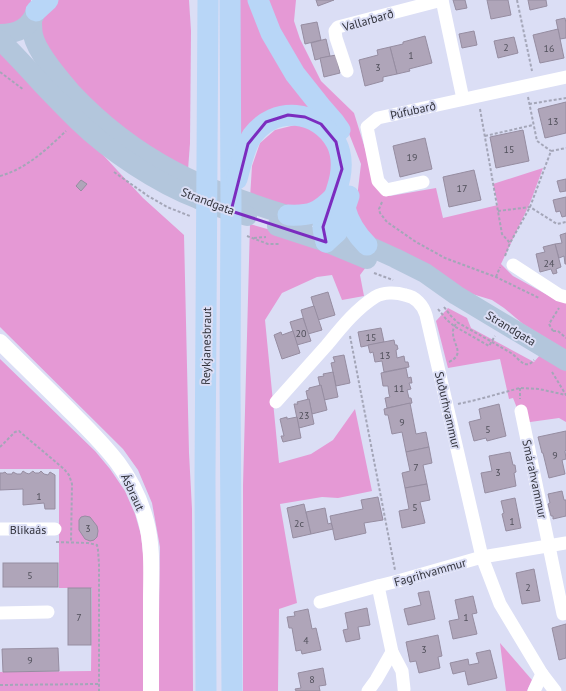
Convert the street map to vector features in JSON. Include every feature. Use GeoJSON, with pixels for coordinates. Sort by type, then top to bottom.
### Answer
{"type":"FeatureCollection","features":[{"type":"Feature","properties":{"kind":"highway"},"geometry":{"type":"LineString","coordinates":[[201,0],[208,48]]}},
{"type":"Feature","properties":{"kind":"highway","name":"Reykjanesbraut"},"geometry":{"type":"LineString","coordinates":[[206,691],[205,479],[208,0]]}},
{"type":"Feature","properties":{"kind":"highway"},"geometry":{"type":"LineString","coordinates":[[230,0],[233,183]]}},
{"type":"Feature","properties":{"kind":"highway"},"geometry":{"type":"LineString","coordinates":[[258,0],[271,33],[295,74],[335,123],[346,139],[350,149],[353,166],[350,194],[340,203],[326,205],[315,212],[305,215],[288,216]]}},
{"type":"Feature","properties":{"kind":"highway"},"geometry":{"type":"LineString","coordinates":[[233,183],[252,136],[266,122],[274,118],[297,115],[321,124],[326,128],[336,142],[342,169],[340,203],[329,234]]}},
{"type":"Feature","properties":{"kind":"highway","name":"Reykjanesbraut"},"geometry":{"type":"LineString","coordinates":[[232,691],[230,378],[231,206],[233,183]]}},
{"type":"Feature","properties":{"kind":"highway"},"geometry":{"type":"LineString","coordinates":[[340,203],[358,237],[367,245]]}},
{"type":"Feature","properties":{"kind":"main road"},"geometry":{"type":"LineString","coordinates":[[0,34],[9,34],[26,26],[39,8]]}},
{"type":"Feature","properties":{"kind":"main road","name":"Strandgata"},"geometry":{"type":"LineString","coordinates":[[39,8],[33,35],[36,44],[49,65],[66,87],[86,108],[116,133],[143,152],[185,177],[249,203],[288,216],[329,234],[380,264],[429,286],[456,295]]}},
{"type":"Feature","properties":{"kind":"main road","name":"Strandgata"},"geometry":{"type":"LineString","coordinates":[[0,40],[80,122],[118,154],[142,170],[199,200],[367,245],[425,273],[559,366]]}},
{"type":"Feature","properties":{"kind":"street","name":"Vallarbarð"},"geometry":{"type":"LineString","coordinates":[[347,71],[336,38],[335,31],[338,27],[442,0],[464,99]]}},
{"type":"Feature","properties":{"kind":"street","name":"Þúfubarð"},"geometry":{"type":"LineString","coordinates":[[386,190],[378,181],[367,127],[378,118],[566,77]]}},
{"type":"Feature","properties":{"kind":"street"},"geometry":{"type":"LineString","coordinates":[[386,190],[423,182]]}},
{"type":"Feature","properties":{"kind":"street"},"geometry":{"type":"LineString","coordinates":[[513,265],[559,295],[563,302]]}},
{"type":"Feature","properties":{"kind":"street","name":"Suðurhvammur"},"geometry":{"type":"LineString","coordinates":[[276,402],[347,322],[375,297],[390,293],[403,294],[418,302],[424,309],[482,557],[500,604],[542,674],[555,691]]}},
{"type":"Feature","properties":{"kind":"street","name":"Ásbraut"},"geometry":{"type":"LineString","coordinates":[[0,342],[97,438],[113,456],[126,474],[136,492],[149,536],[151,563],[151,691]]}},
{"type":"Feature","properties":{"kind":"street","name":"Smárahvammur"},"geometry":{"type":"LineString","coordinates":[[521,411],[563,614]]}},
{"type":"Feature","properties":{"kind":"street","name":"Blikaás"},"geometry":{"type":"LineString","coordinates":[[0,530],[55,536]]}},
{"type":"Feature","properties":{"kind":"street"},"geometry":{"type":"LineString","coordinates":[[482,557],[566,543]]}},
{"type":"Feature","properties":{"kind":"street","name":"Fagrihvammur"},"geometry":{"type":"LineString","coordinates":[[320,602],[398,582],[482,557]]}},
{"type":"Feature","properties":{"kind":"street","name":"Fagrihvammur"},"geometry":{"type":"LineString","coordinates":[[378,586],[392,652],[402,671],[404,689]]}},
{"type":"Feature","properties":{"kind":"street"},"geometry":{"type":"LineString","coordinates":[[0,613],[48,612]]}},
{"type":"Feature","properties":{"kind":"street"},"geometry":{"type":"LineString","coordinates":[[368,691],[378,686],[392,652]]}},
{"type":"Feature","properties":{"kind":"street"},"geometry":{"type":"LineString","coordinates":[[534,691],[542,674]]}},
{"type":"Feature","properties":{"kind":"path"},"geometry":{"type":"LineString","coordinates":[[517,0],[530,85],[529,104],[537,141],[552,151],[566,148]]}},
{"type":"Feature","properties":{"kind":"path"},"geometry":{"type":"LineString","coordinates":[[477,96],[502,234],[510,243],[530,207],[552,151]]}},
{"type":"Feature","properties":{"kind":"path"},"geometry":{"type":"LineString","coordinates":[[529,104],[566,98]]}},
{"type":"Feature","properties":{"kind":"path"},"geometry":{"type":"LineString","coordinates":[[485,136],[533,125]]}},
{"type":"Feature","properties":{"kind":"path"},"geometry":{"type":"LineString","coordinates":[[0,176],[11,172],[35,158],[50,147],[67,130]]}},
{"type":"Feature","properties":{"kind":"path"},"geometry":{"type":"LineString","coordinates":[[386,190],[379,209],[380,213],[387,222],[416,242],[445,258],[496,277],[545,301]]}},
{"type":"Feature","properties":{"kind":"path"},"geometry":{"type":"LineString","coordinates":[[498,211],[530,207],[557,224],[566,222]]}},
{"type":"Feature","properties":{"kind":"path"},"geometry":{"type":"LineString","coordinates":[[563,302],[549,324],[553,331],[558,331],[566,338]]}},
{"type":"Feature","properties":{"kind":"path"},"geometry":{"type":"LineString","coordinates":[[347,322],[398,582]]}},
{"type":"Feature","properties":{"kind":"path"},"geometry":{"type":"LineString","coordinates":[[438,365],[450,362],[458,353],[452,333],[457,322],[511,353],[522,363],[531,364],[536,357]]}},
{"type":"Feature","properties":{"kind":"path"},"geometry":{"type":"LineString","coordinates":[[447,406],[520,388],[539,389],[566,395],[559,366]]}},
{"type":"Feature","properties":{"kind":"path"},"geometry":{"type":"LineString","coordinates":[[0,447],[15,432],[19,431],[64,469],[69,475],[72,484],[71,542]]}},
{"type":"Feature","properties":{"kind":"path"},"geometry":{"type":"LineString","coordinates":[[55,536],[71,542],[97,545],[99,564],[98,691]]}},
{"type":"Feature","properties":{"kind":"path"},"geometry":{"type":"LineString","coordinates":[[0,685],[99,684]]}},
{"type":"Feature","properties":{"kind":"highlighted area"},"geometry":{"type":"Polygon","coordinates":[[[288,115],[305,117],[321,124],[336,142],[342,169],[323,227],[326,242],[231,211],[248,144],[266,122],[288,115]]]}},
{"type":"Feature","properties":{"kind":"shaded area"},"geometry":{"type":"Polygon","coordinates":[[[0,0],[31,0],[30,9],[21,23],[0,27],[0,0]]]}},
{"type":"Feature","properties":{"kind":"shaded area"},"geometry":{"type":"Polygon","coordinates":[[[58,0],[189,0],[191,31],[190,143],[188,170],[116,126],[58,67],[39,31],[40,22],[58,0]]]}},
{"type":"Feature","properties":{"kind":"shaded area"},"geometry":{"type":"Polygon","coordinates":[[[239,0],[248,0],[324,117],[297,110],[237,152],[239,0]]]}},
{"type":"Feature","properties":{"kind":"shaded area"},"geometry":{"type":"Polygon","coordinates":[[[265,0],[296,0],[294,21],[300,39],[321,81],[354,113],[377,187],[390,196],[436,188],[443,218],[498,205],[493,184],[543,168],[530,203],[501,264],[513,276],[551,297],[566,302],[566,350],[523,324],[492,300],[469,293],[373,243],[355,215],[361,164],[346,126],[306,78],[265,0]]]}},
{"type":"Feature","properties":{"kind":"shaded area"},"geometry":{"type":"Polygon","coordinates":[[[0,44],[143,198],[184,235],[189,453],[192,509],[193,691],[158,691],[160,547],[152,503],[138,470],[123,449],[0,327],[0,44]]]}},
{"type":"Feature","properties":{"kind":"shaded area"},"geometry":{"type":"Polygon","coordinates":[[[295,125],[311,128],[326,141],[334,160],[331,185],[315,204],[285,209],[250,198],[252,166],[260,143],[275,130],[295,125]]]}},
{"type":"Feature","properties":{"kind":"shaded area"},"geometry":{"type":"Polygon","coordinates":[[[250,224],[292,236],[369,263],[360,275],[364,296],[342,300],[332,275],[317,277],[282,293],[265,320],[279,463],[311,454],[333,440],[355,409],[372,491],[338,498],[322,497],[280,504],[297,603],[279,609],[278,691],[243,691],[243,486],[250,224]]]}},
{"type":"Feature","properties":{"kind":"shaded area"},"geometry":{"type":"Polygon","coordinates":[[[448,308],[467,318],[471,328],[534,362],[540,355],[566,370],[566,422],[559,418],[523,423],[513,398],[509,399],[500,359],[448,368],[436,321],[448,308]]]}},
{"type":"Feature","properties":{"kind":"shaded area"},"geometry":{"type":"Polygon","coordinates":[[[0,359],[95,451],[125,491],[135,514],[141,535],[144,562],[144,691],[0,691],[0,672],[91,671],[92,588],[59,588],[59,469],[0,469],[0,359]]]}},
{"type":"Feature","properties":{"kind":"shaded area"},"geometry":{"type":"Polygon","coordinates":[[[500,643],[532,680],[527,691],[506,691],[500,643]]]}},
{"type":"Feature","properties":{"kind":"building"},"geometry":{"type":"Polygon","coordinates":[[[316,0],[334,0],[318,6],[316,0]]]}},
{"type":"Feature","properties":{"kind":"building"},"geometry":{"type":"Polygon","coordinates":[[[453,0],[465,0],[467,8],[456,10],[453,0]]]}},
{"type":"Feature","properties":{"kind":"building"},"geometry":{"type":"Polygon","coordinates":[[[487,0],[508,0],[511,15],[491,19],[487,0]]]}},
{"type":"Feature","properties":{"kind":"building"},"geometry":{"type":"Polygon","coordinates":[[[528,0],[546,0],[547,6],[530,10],[528,0]]]}},
{"type":"Feature","properties":{"kind":"building"},"geometry":{"type":"Polygon","coordinates":[[[565,18],[566,38],[560,39],[556,20],[565,18]]]}},
{"type":"Feature","properties":{"kind":"building"},"geometry":{"type":"Polygon","coordinates":[[[317,22],[321,40],[305,44],[301,25],[317,22]]]}},
{"type":"Feature","properties":{"kind":"building"},"geometry":{"type":"Polygon","coordinates":[[[558,29],[564,58],[540,63],[533,35],[558,29]]]}},
{"type":"Feature","properties":{"kind":"building"},"geometry":{"type":"Polygon","coordinates":[[[474,31],[477,45],[462,48],[459,34],[474,31]]]}},
{"type":"Feature","properties":{"kind":"building"},"geometry":{"type":"Polygon","coordinates":[[[425,36],[432,63],[397,74],[390,47],[425,36]]]}},
{"type":"Feature","properties":{"kind":"building"},"geometry":{"type":"Polygon","coordinates":[[[514,37],[518,53],[498,58],[494,41],[514,37]]]}},
{"type":"Feature","properties":{"kind":"building"},"geometry":{"type":"Polygon","coordinates":[[[326,39],[330,56],[315,60],[311,43],[326,39]]]}},
{"type":"Feature","properties":{"kind":"building"},"geometry":{"type":"Polygon","coordinates":[[[390,47],[397,74],[383,77],[383,81],[365,86],[359,60],[378,55],[377,50],[390,47]]]}},
{"type":"Feature","properties":{"kind":"building"},"geometry":{"type":"Polygon","coordinates":[[[336,55],[340,73],[324,77],[320,58],[336,55]]]}},
{"type":"Feature","properties":{"kind":"building"},"geometry":{"type":"Polygon","coordinates":[[[566,102],[566,133],[545,138],[538,109],[566,102]]]}},
{"type":"Feature","properties":{"kind":"building"},"geometry":{"type":"Polygon","coordinates":[[[523,130],[529,161],[496,168],[490,137],[523,130]]]}},
{"type":"Feature","properties":{"kind":"building"},"geometry":{"type":"Polygon","coordinates":[[[425,138],[432,169],[400,177],[393,146],[425,138]]]}},
{"type":"Feature","properties":{"kind":"building"},"geometry":{"type":"Polygon","coordinates":[[[474,170],[481,200],[449,207],[443,177],[474,170]]]}},
{"type":"Feature","properties":{"kind":"building"},"geometry":{"type":"Polygon","coordinates":[[[566,179],[566,191],[560,192],[557,181],[566,179]]]}},
{"type":"Feature","properties":{"kind":"building"},"geometry":{"type":"Polygon","coordinates":[[[81,180],[87,184],[81,191],[76,186],[81,180]]]}},
{"type":"Feature","properties":{"kind":"building"},"geometry":{"type":"Polygon","coordinates":[[[566,197],[566,216],[562,217],[560,211],[556,212],[553,200],[566,197]]]}},
{"type":"Feature","properties":{"kind":"building"},"geometry":{"type":"Polygon","coordinates":[[[566,233],[565,264],[564,256],[559,258],[555,244],[562,243],[560,235],[566,233]]]}},
{"type":"Feature","properties":{"kind":"building"},"geometry":{"type":"Polygon","coordinates":[[[555,244],[561,267],[556,269],[557,273],[553,274],[551,269],[540,272],[536,254],[545,252],[543,247],[555,244]]]}},
{"type":"Feature","properties":{"kind":"building"},"geometry":{"type":"Polygon","coordinates":[[[328,292],[335,315],[318,320],[311,297],[328,292]]]}},
{"type":"Feature","properties":{"kind":"building"},"geometry":{"type":"Polygon","coordinates":[[[314,306],[322,330],[308,334],[301,310],[314,306]]]}},
{"type":"Feature","properties":{"kind":"building"},"geometry":{"type":"Polygon","coordinates":[[[303,318],[311,341],[297,345],[290,322],[303,318]]]}},
{"type":"Feature","properties":{"kind":"building"},"geometry":{"type":"Polygon","coordinates":[[[381,328],[384,342],[361,347],[358,332],[381,328]]]}},
{"type":"Feature","properties":{"kind":"building"},"geometry":{"type":"Polygon","coordinates":[[[293,331],[300,353],[282,359],[274,335],[281,332],[282,335],[293,331]]]}},
{"type":"Feature","properties":{"kind":"building"},"geometry":{"type":"Polygon","coordinates":[[[394,340],[398,349],[396,350],[397,358],[404,356],[405,362],[408,362],[409,367],[384,372],[382,361],[375,362],[373,352],[370,353],[368,345],[394,340]]]}},
{"type":"Feature","properties":{"kind":"building"},"geometry":{"type":"Polygon","coordinates":[[[344,355],[350,383],[336,386],[331,363],[335,362],[333,357],[344,355]]]}},
{"type":"Feature","properties":{"kind":"building"},"geometry":{"type":"Polygon","coordinates":[[[406,368],[408,378],[411,377],[412,383],[409,383],[411,389],[407,390],[412,403],[387,408],[385,398],[390,397],[388,386],[383,386],[381,373],[406,368]]]}},
{"type":"Feature","properties":{"kind":"building"},"geometry":{"type":"Polygon","coordinates":[[[333,372],[338,397],[324,400],[318,377],[324,376],[323,374],[333,372]]]}},
{"type":"Feature","properties":{"kind":"building"},"geometry":{"type":"Polygon","coordinates":[[[321,385],[327,410],[312,414],[306,391],[309,390],[309,388],[321,385]]]}},
{"type":"Feature","properties":{"kind":"building"},"geometry":{"type":"Polygon","coordinates":[[[309,399],[314,424],[299,428],[294,404],[298,404],[297,402],[309,399]]]}},
{"type":"Feature","properties":{"kind":"building"},"geometry":{"type":"Polygon","coordinates":[[[410,403],[416,434],[426,432],[429,447],[406,452],[402,432],[392,434],[388,415],[385,415],[384,409],[410,403]]]}},
{"type":"Feature","properties":{"kind":"building"},"geometry":{"type":"Polygon","coordinates":[[[499,404],[506,436],[487,441],[486,438],[474,441],[469,422],[481,419],[479,409],[499,404]]]}},
{"type":"Feature","properties":{"kind":"building"},"geometry":{"type":"Polygon","coordinates":[[[287,417],[287,419],[297,417],[301,438],[283,442],[281,436],[284,436],[280,419],[287,417]]]}},
{"type":"Feature","properties":{"kind":"building"},"geometry":{"type":"Polygon","coordinates":[[[566,431],[566,459],[562,460],[565,474],[549,478],[538,437],[566,431]]]}},
{"type":"Feature","properties":{"kind":"building"},"geometry":{"type":"Polygon","coordinates":[[[429,447],[432,463],[423,465],[427,484],[405,488],[402,473],[410,471],[406,452],[429,447]]]}},
{"type":"Feature","properties":{"kind":"building"},"geometry":{"type":"Polygon","coordinates":[[[510,452],[513,465],[515,465],[516,472],[514,473],[516,486],[485,493],[481,473],[492,471],[489,456],[510,452]]]}},
{"type":"Feature","properties":{"kind":"building"},"geometry":{"type":"Polygon","coordinates":[[[23,471],[29,474],[33,471],[35,473],[39,473],[41,471],[48,475],[50,472],[55,475],[55,509],[45,509],[44,503],[23,505],[23,489],[0,490],[0,473],[5,472],[7,474],[12,474],[13,472],[21,474],[23,471]]]}},
{"type":"Feature","properties":{"kind":"building"},"geometry":{"type":"Polygon","coordinates":[[[427,484],[430,500],[420,502],[425,523],[402,528],[399,511],[409,509],[405,488],[427,484]]]}},
{"type":"Feature","properties":{"kind":"building"},"geometry":{"type":"Polygon","coordinates":[[[562,491],[564,500],[566,500],[566,516],[553,519],[548,504],[550,503],[548,494],[562,491]]]}},
{"type":"Feature","properties":{"kind":"building"},"geometry":{"type":"Polygon","coordinates":[[[378,497],[383,520],[364,523],[366,533],[335,540],[330,516],[363,509],[361,500],[378,497]]]}},
{"type":"Feature","properties":{"kind":"building"},"geometry":{"type":"Polygon","coordinates":[[[515,498],[521,528],[506,531],[501,501],[515,498]]]}},
{"type":"Feature","properties":{"kind":"building"},"geometry":{"type":"Polygon","coordinates":[[[304,504],[311,534],[293,538],[287,508],[304,504]]]}},
{"type":"Feature","properties":{"kind":"building"},"geometry":{"type":"Polygon","coordinates":[[[325,508],[328,524],[331,523],[333,529],[311,534],[306,512],[325,508]]]}},
{"type":"Feature","properties":{"kind":"building"},"geometry":{"type":"Polygon","coordinates":[[[81,517],[90,517],[97,526],[97,537],[94,540],[90,541],[85,539],[79,530],[79,520],[81,517]]]}},
{"type":"Feature","properties":{"kind":"building"},"geometry":{"type":"Polygon","coordinates":[[[3,563],[58,563],[58,587],[3,587],[3,563]]]}},
{"type":"Feature","properties":{"kind":"building"},"geometry":{"type":"Polygon","coordinates":[[[534,569],[540,601],[522,604],[516,573],[534,569]]]}},
{"type":"Feature","properties":{"kind":"building"},"geometry":{"type":"Polygon","coordinates":[[[68,588],[91,588],[91,645],[68,645],[68,588]]]}},
{"type":"Feature","properties":{"kind":"building"},"geometry":{"type":"Polygon","coordinates":[[[429,591],[435,619],[408,625],[404,609],[421,605],[418,593],[429,591]]]}},
{"type":"Feature","properties":{"kind":"building"},"geometry":{"type":"Polygon","coordinates":[[[473,596],[477,613],[472,614],[477,634],[453,639],[449,621],[459,619],[455,600],[473,596]]]}},
{"type":"Feature","properties":{"kind":"building"},"geometry":{"type":"Polygon","coordinates":[[[367,608],[370,625],[358,627],[360,639],[346,642],[343,630],[348,629],[345,613],[367,608]]]}},
{"type":"Feature","properties":{"kind":"building"},"geometry":{"type":"Polygon","coordinates":[[[308,609],[312,629],[316,628],[321,650],[302,654],[301,650],[296,651],[292,628],[289,628],[287,617],[295,616],[294,612],[308,609]]]}},
{"type":"Feature","properties":{"kind":"building"},"geometry":{"type":"Polygon","coordinates":[[[566,624],[566,658],[559,660],[552,628],[566,624]]]}},
{"type":"Feature","properties":{"kind":"building"},"geometry":{"type":"Polygon","coordinates":[[[438,635],[442,656],[438,657],[440,668],[419,673],[416,661],[410,662],[406,642],[438,635]]]}},
{"type":"Feature","properties":{"kind":"building"},"geometry":{"type":"Polygon","coordinates":[[[58,648],[59,671],[3,672],[2,649],[58,648]]]}},
{"type":"Feature","properties":{"kind":"building"},"geometry":{"type":"Polygon","coordinates":[[[490,650],[497,678],[468,685],[465,671],[453,674],[450,663],[468,659],[469,665],[479,663],[476,653],[490,650]]]}},
{"type":"Feature","properties":{"kind":"building"},"geometry":{"type":"Polygon","coordinates":[[[323,668],[326,685],[319,686],[320,691],[296,691],[295,689],[301,688],[298,673],[323,668]]]}}]}
